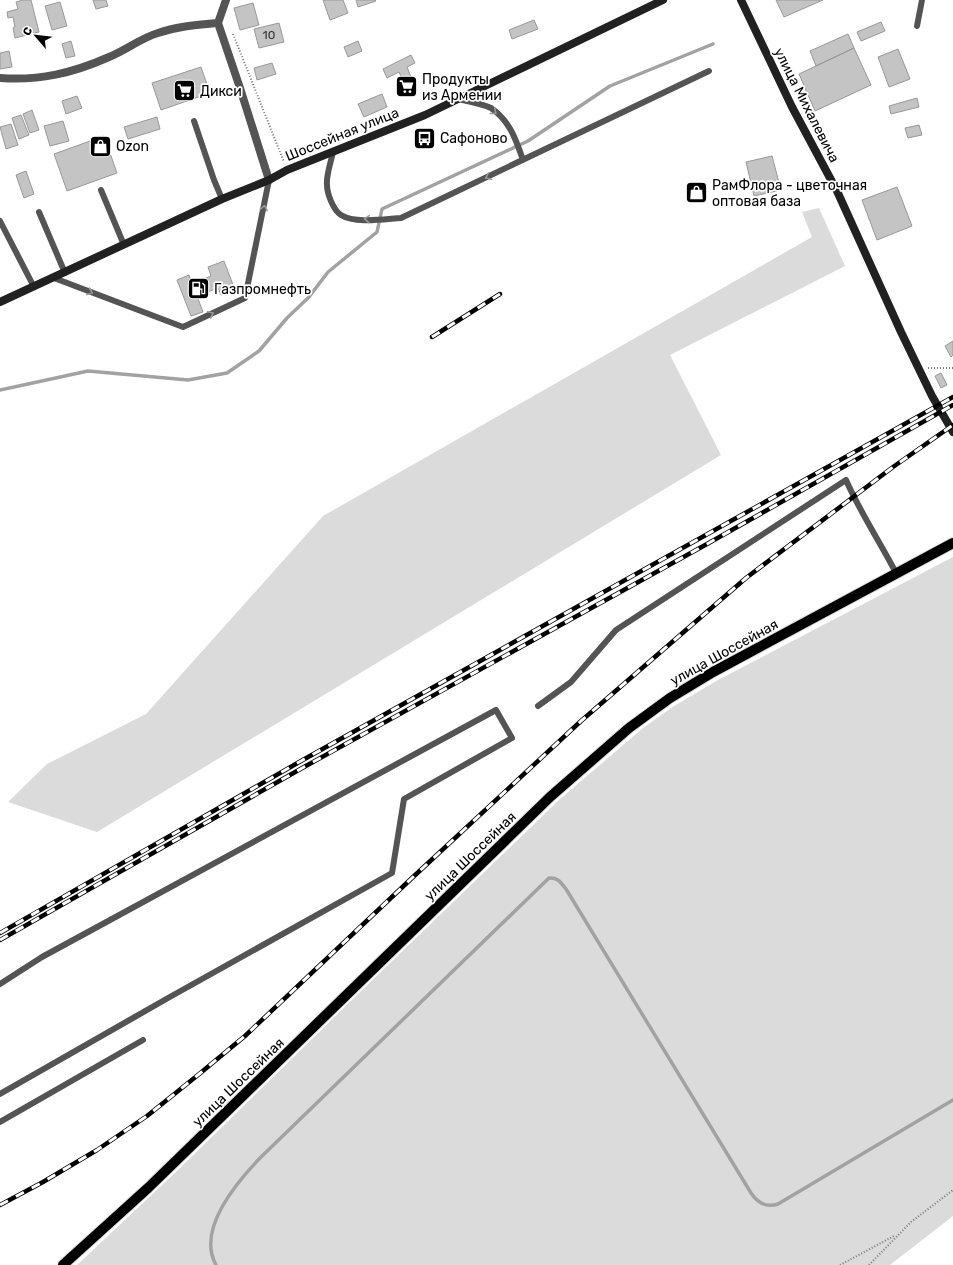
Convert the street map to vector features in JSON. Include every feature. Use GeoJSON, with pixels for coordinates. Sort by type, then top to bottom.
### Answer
{"type":"FeatureCollection","features":[{"type":"Feature","properties":{"kind":"main road","name":"улица Шоссейная"},"geometry":{"type":"LineString","coordinates":[[63,1265],[148,1188],[550,797],[629,728],[670,698],[713,672],[953,543]]}},
{"type":"Feature","properties":{"kind":"street"},"geometry":{"type":"LineString","coordinates":[[226,0],[218,23],[269,180]]}},
{"type":"Feature","properties":{"kind":"street","name":"Шоссейная улица"},"geometry":{"type":"LineString","coordinates":[[0,302],[222,199],[269,180],[287,170],[425,115],[663,0]]}},
{"type":"Feature","properties":{"kind":"street","name":"улица Михалевича"},"geometry":{"type":"LineString","coordinates":[[741,0],[792,107],[837,191],[869,264],[932,396],[953,432]]}},
{"type":"Feature","properties":{"kind":"street"},"geometry":{"type":"LineString","coordinates":[[0,78],[36,78],[78,70],[110,57],[157,33],[191,25],[218,23]]}},
{"type":"Feature","properties":{"kind":"lane"},"geometry":{"type":"LineString","coordinates":[[917,26],[922,0]]}},
{"type":"Feature","properties":{"kind":"lane"},"geometry":{"type":"LineString","coordinates":[[333,152],[326,183],[329,197],[339,214],[349,218],[378,220],[401,218],[709,71]]}},
{"type":"Feature","properties":{"kind":"lane"},"geometry":{"type":"LineString","coordinates":[[458,99],[490,108],[506,122],[514,135],[523,160]]}},
{"type":"Feature","properties":{"kind":"lane"},"geometry":{"type":"LineString","coordinates":[[194,121],[222,199]]}},
{"type":"Feature","properties":{"kind":"lane"},"geometry":{"type":"LineString","coordinates":[[54,278],[182,327],[245,298],[269,180]]}},
{"type":"Feature","properties":{"kind":"lane"},"geometry":{"type":"LineString","coordinates":[[101,190],[124,245]]}},
{"type":"Feature","properties":{"kind":"lane"},"geometry":{"type":"LineString","coordinates":[[39,212],[65,273]]}},
{"type":"Feature","properties":{"kind":"lane"},"geometry":{"type":"LineString","coordinates":[[0,221],[34,287]]}},
{"type":"Feature","properties":{"kind":"lane"},"geometry":{"type":"LineString","coordinates":[[538,706],[571,682],[616,630],[846,480],[860,510],[885,550],[896,573]]}},
{"type":"Feature","properties":{"kind":"lane"},"geometry":{"type":"LineString","coordinates":[[0,984],[42,956],[496,710],[512,738],[404,798],[392,873],[0,1094]]}},
{"type":"Feature","properties":{"kind":"lane"},"geometry":{"type":"LineString","coordinates":[[0,1122],[143,1040]]}},
{"type":"Feature","properties":{"kind":"path"},"geometry":{"type":"LineString","coordinates":[[232,32],[287,170]]}},
{"type":"Feature","properties":{"kind":"path"},"geometry":{"type":"LineString","coordinates":[[918,367],[953,368]]}},
{"type":"Feature","properties":{"kind":"path"},"geometry":{"type":"LineString","coordinates":[[869,1265],[897,1235],[922,1212],[953,1190]]}},
{"type":"Feature","properties":{"kind":"path"},"geometry":{"type":"LineString","coordinates":[[840,1265],[897,1235]]}},
{"type":"Feature","properties":{"kind":"shaded area"},"geometry":{"type":"Polygon","coordinates":[[[819,208],[845,266],[670,355],[721,455],[97,832],[8,802],[47,764],[146,714],[323,516],[812,237],[802,212],[819,208]]]}},
{"type":"Feature","properties":{"kind":"shaded area"},"geometry":{"type":"Polygon","coordinates":[[[953,557],[953,1216],[890,1265],[77,1265],[178,1170],[559,800],[643,728],[674,706],[718,680],[953,557]]]}},
{"type":"Feature","properties":{"kind":"building"},"geometry":{"type":"Polygon","coordinates":[[[31,0],[39,32],[15,38],[13,17],[8,18],[7,12],[18,9],[16,2],[31,0]]]}},
{"type":"Feature","properties":{"kind":"building"},"geometry":{"type":"Polygon","coordinates":[[[93,0],[106,0],[108,6],[96,9],[93,0]]]}},
{"type":"Feature","properties":{"kind":"building"},"geometry":{"type":"Polygon","coordinates":[[[323,0],[343,0],[348,13],[330,20],[323,0]]]}},
{"type":"Feature","properties":{"kind":"building"},"geometry":{"type":"Polygon","coordinates":[[[356,0],[375,0],[376,1],[358,7],[356,0]]]}},
{"type":"Feature","properties":{"kind":"building"},"geometry":{"type":"Polygon","coordinates":[[[776,0],[823,0],[784,17],[776,0]]]}},
{"type":"Feature","properties":{"kind":"building"},"geometry":{"type":"Polygon","coordinates":[[[60,2],[67,26],[52,30],[45,6],[60,2]]]}},
{"type":"Feature","properties":{"kind":"building"},"geometry":{"type":"Polygon","coordinates":[[[253,3],[259,25],[240,30],[234,8],[253,3]]]}},
{"type":"Feature","properties":{"kind":"building"},"geometry":{"type":"Polygon","coordinates":[[[534,20],[538,29],[512,39],[509,30],[534,20]]]}},
{"type":"Feature","properties":{"kind":"building"},"geometry":{"type":"Polygon","coordinates":[[[881,22],[885,31],[861,41],[857,32],[881,22]]]}},
{"type":"Feature","properties":{"kind":"building"},"geometry":{"type":"Polygon","coordinates":[[[279,23],[284,42],[259,48],[254,29],[279,23]]]}},
{"type":"Feature","properties":{"kind":"building"},"geometry":{"type":"Polygon","coordinates":[[[848,34],[854,48],[816,66],[810,51],[848,34]]]}},
{"type":"Feature","properties":{"kind":"building"},"geometry":{"type":"Polygon","coordinates":[[[71,41],[75,56],[66,58],[62,44],[71,41]]]}},
{"type":"Feature","properties":{"kind":"building"},"geometry":{"type":"Polygon","coordinates":[[[358,41],[362,51],[348,57],[344,47],[358,41]]]}},
{"type":"Feature","properties":{"kind":"building"},"geometry":{"type":"Polygon","coordinates":[[[854,48],[871,85],[815,111],[799,74],[854,48]]]}},
{"type":"Feature","properties":{"kind":"building"},"geometry":{"type":"Polygon","coordinates":[[[898,49],[910,79],[889,87],[878,57],[898,49]]]}},
{"type":"Feature","properties":{"kind":"building"},"geometry":{"type":"Polygon","coordinates":[[[9,51],[12,67],[0,69],[0,53],[9,51]]]}},
{"type":"Feature","properties":{"kind":"building"},"geometry":{"type":"Polygon","coordinates":[[[411,55],[415,63],[407,67],[411,77],[403,81],[399,72],[387,78],[383,69],[411,55]]]}},
{"type":"Feature","properties":{"kind":"building"},"geometry":{"type":"Polygon","coordinates":[[[272,63],[276,74],[257,80],[254,68],[272,63]]]}},
{"type":"Feature","properties":{"kind":"building"},"geometry":{"type":"Polygon","coordinates":[[[201,67],[210,93],[161,110],[152,83],[201,67]]]}},
{"type":"Feature","properties":{"kind":"building"},"geometry":{"type":"Polygon","coordinates":[[[382,94],[387,107],[364,117],[358,104],[382,94]]]}},
{"type":"Feature","properties":{"kind":"building"},"geometry":{"type":"Polygon","coordinates":[[[77,96],[82,108],[66,114],[62,101],[77,96]]]}},
{"type":"Feature","properties":{"kind":"building"},"geometry":{"type":"Polygon","coordinates":[[[917,98],[919,107],[891,114],[889,106],[917,98]]]}},
{"type":"Feature","properties":{"kind":"building"},"geometry":{"type":"Polygon","coordinates":[[[32,110],[39,130],[30,133],[23,114],[32,110]]]}},
{"type":"Feature","properties":{"kind":"building"},"geometry":{"type":"Polygon","coordinates":[[[21,115],[29,135],[19,139],[12,118],[21,115]]]}},
{"type":"Feature","properties":{"kind":"building"},"geometry":{"type":"Polygon","coordinates":[[[157,117],[160,129],[128,139],[124,127],[157,117]]]}},
{"type":"Feature","properties":{"kind":"building"},"geometry":{"type":"Polygon","coordinates":[[[63,121],[69,141],[50,146],[44,126],[63,121]]]}},
{"type":"Feature","properties":{"kind":"building"},"geometry":{"type":"Polygon","coordinates":[[[11,124],[18,145],[6,149],[0,127],[11,124]]]}},
{"type":"Feature","properties":{"kind":"building"},"geometry":{"type":"Polygon","coordinates":[[[919,125],[922,135],[908,138],[905,128],[919,125]]]}},
{"type":"Feature","properties":{"kind":"building"},"geometry":{"type":"Polygon","coordinates":[[[104,136],[117,173],[67,191],[54,154],[104,136]]]}},
{"type":"Feature","properties":{"kind":"building"},"geometry":{"type":"Polygon","coordinates":[[[772,156],[781,190],[754,196],[746,162],[772,156]]]}},
{"type":"Feature","properties":{"kind":"building"},"geometry":{"type":"Polygon","coordinates":[[[26,171],[34,194],[24,198],[16,175],[26,171]]]}},
{"type":"Feature","properties":{"kind":"building"},"geometry":{"type":"Polygon","coordinates":[[[897,187],[912,226],[877,240],[862,200],[897,187]]]}},
{"type":"Feature","properties":{"kind":"building","name":"Газпромнефть"},"geometry":{"type":"Polygon","coordinates":[[[224,261],[235,290],[221,295],[218,288],[197,296],[203,312],[191,316],[177,280],[189,275],[192,284],[211,276],[208,267],[224,261]]]}},
{"type":"Feature","properties":{"kind":"building"},"geometry":{"type":"Polygon","coordinates":[[[953,341],[953,355],[951,357],[945,346],[953,341]]]}},
{"type":"Feature","properties":{"kind":"building"},"geometry":{"type":"Polygon","coordinates":[[[941,373],[947,385],[941,388],[935,376],[941,373]]]}},
{"type":"Feature","properties":{"kind":"waterway"},"geometry":{"type":"LineString","coordinates":[[0,390],[88,371],[188,380],[227,373],[259,351],[287,318],[309,297],[328,272],[377,232],[382,209],[528,141],[610,86],[713,44]]}},
{"type":"Feature","properties":{"kind":"waterway"},"geometry":{"type":"LineString","coordinates":[[216,1265],[211,1251],[211,1236],[215,1222],[231,1193],[251,1168],[549,878],[557,879],[566,889],[751,1193],[762,1203],[766,1205],[778,1204],[953,1100]]}},
{"type":"Feature","properties":{"kind":"railway"},"geometry":{"type":"LineString","coordinates":[[432,337],[500,294]]}},
{"type":"Feature","properties":{"kind":"railway"},"geometry":{"type":"LineString","coordinates":[[0,933],[301,761],[953,397]]}},
{"type":"Feature","properties":{"kind":"railway"},"geometry":{"type":"LineString","coordinates":[[0,940],[304,767],[707,544],[953,405]]}},
{"type":"Feature","properties":{"kind":"railway"},"geometry":{"type":"LineString","coordinates":[[0,1205],[43,1182],[97,1150],[147,1116],[198,1075],[245,1036],[581,721],[746,578],[893,467],[953,425]]}},
{"type":"Feature","properties":{"kind":"place","name":"Продукты из Армении"},"geometry":{"type":"Point","coordinates":[406,87]}},
{"type":"Feature","properties":{"kind":"place","name":"Дикси"},"geometry":{"type":"Point","coordinates":[185,91]}},
{"type":"Feature","properties":{"kind":"place","name":"Сафоново"},"geometry":{"type":"Point","coordinates":[424,138]}},
{"type":"Feature","properties":{"kind":"place","name":"Ozon"},"geometry":{"type":"Point","coordinates":[100,146]}},
{"type":"Feature","properties":{"kind":"place","name":"РамФлора - цветочная оптовая база"},"geometry":{"type":"Point","coordinates":[696,193]}},
{"type":"Feature","properties":{"kind":"place","name":"Газпромнефть"},"geometry":{"type":"Point","coordinates":[199,289]}}]}
